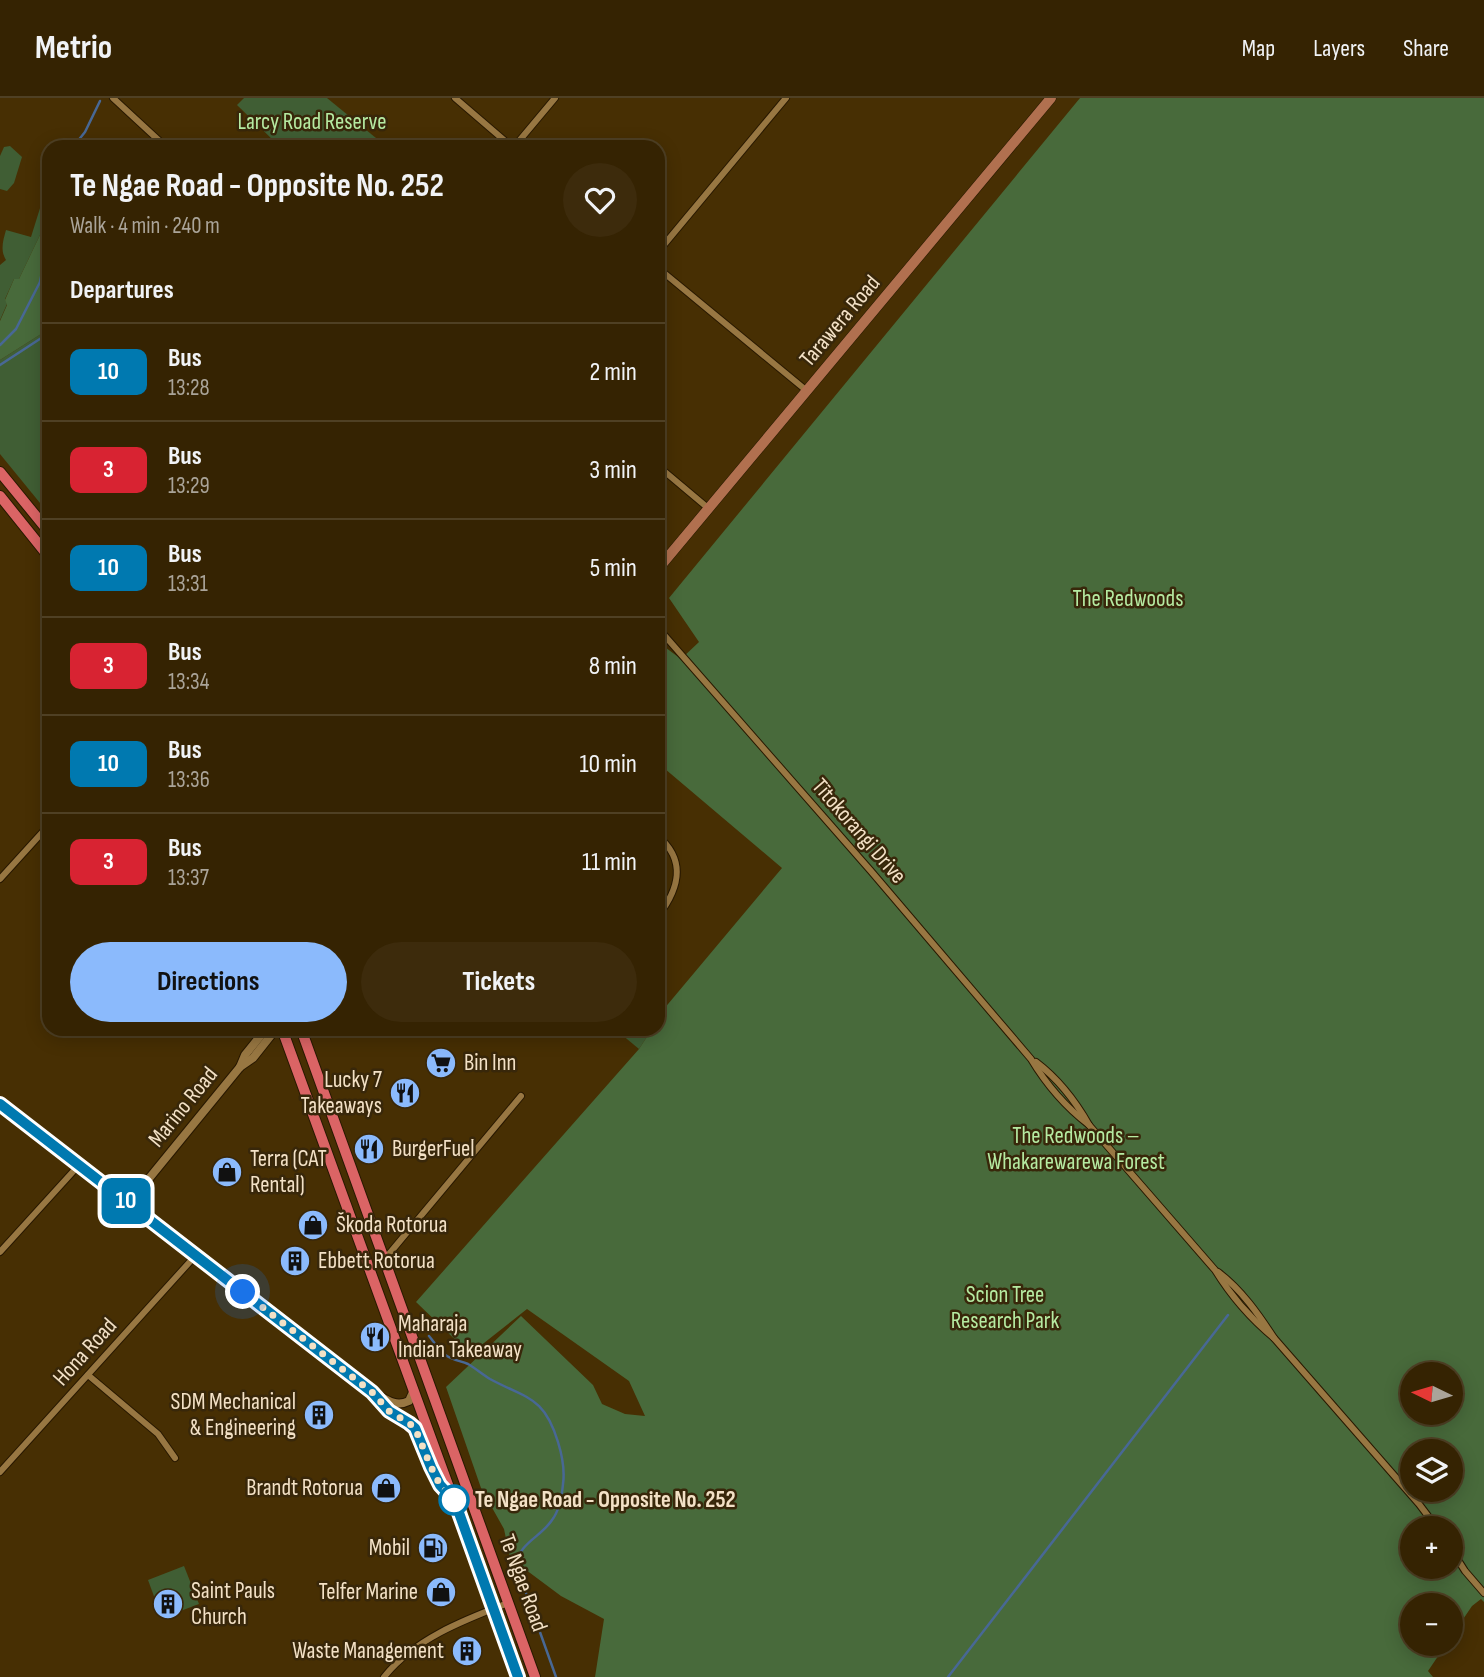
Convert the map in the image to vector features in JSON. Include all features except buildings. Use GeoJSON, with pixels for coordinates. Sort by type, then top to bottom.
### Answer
{"type":"FeatureCollection","features":[{"type":"Feature","properties":{"kind":"highway"},"geometry":{"type":"LineString","coordinates":[[0,472],[42,523]]}},
{"type":"Feature","properties":{"kind":"highway"},"geometry":{"type":"LineString","coordinates":[[0,496],[42,548]]}},
{"type":"Feature","properties":{"kind":"highway","name":"Te Ngae Road"},"geometry":{"type":"LineString","coordinates":[[282,1036],[518,1677]]}},
{"type":"Feature","properties":{"kind":"highway","name":"Te Ngae Road"},"geometry":{"type":"LineString","coordinates":[[304,1036],[535,1677]]}},
{"type":"Feature","properties":{"kind":"main road","name":"Tarawera Road"},"geometry":{"type":"LineString","coordinates":[[665,560],[1051,98]]}},
{"type":"Feature","properties":{"kind":"street"},"geometry":{"type":"LineString","coordinates":[[113,98],[158,140]]}},
{"type":"Feature","properties":{"kind":"street"},"geometry":{"type":"LineString","coordinates":[[454,98],[505,140]]}},
{"type":"Feature","properties":{"kind":"street"},"geometry":{"type":"LineString","coordinates":[[519,140],[555,98]]}},
{"type":"Feature","properties":{"kind":"street"},"geometry":{"type":"LineString","coordinates":[[665,244],[786,98]]}},
{"type":"Feature","properties":{"kind":"street"},"geometry":{"type":"LineString","coordinates":[[665,274],[807,391]]}},
{"type":"Feature","properties":{"kind":"street"},"geometry":{"type":"LineString","coordinates":[[665,472],[708,508]]}},
{"type":"Feature","properties":{"kind":"street","name":"Tītokorangi Drive"},"geometry":{"type":"LineString","coordinates":[[665,636],[1031,1059],[1044,1068],[1066,1092],[1089,1125],[1215,1270],[1226,1288],[1257,1324],[1274,1338],[1428,1516]]}},
{"type":"Feature","properties":{"kind":"street"},"geometry":{"type":"LineString","coordinates":[[0,879],[42,833]]}},
{"type":"Feature","properties":{"kind":"street"},"geometry":{"type":"LineString","coordinates":[[665,843],[672,854],[677,876],[671,898],[665,906]]}},
{"type":"Feature","properties":{"kind":"street","name":"Marino Road"},"geometry":{"type":"LineString","coordinates":[[240,1067],[245,1055],[260,1036]]}},
{"type":"Feature","properties":{"kind":"street","name":"Marino Road"},"geometry":{"type":"LineString","coordinates":[[129,1203],[240,1067],[253,1058],[273,1036]]}},
{"type":"Feature","properties":{"kind":"street"},"geometry":{"type":"LineString","coordinates":[[384,1260],[521,1096]]}},
{"type":"Feature","properties":{"kind":"street"},"geometry":{"type":"LineString","coordinates":[[0,1104],[372,1392],[393,1403],[402,1404],[409,1401],[414,1390]]}},
{"type":"Feature","properties":{"kind":"street"},"geometry":{"type":"LineString","coordinates":[[0,1252],[79,1165]]}},
{"type":"Feature","properties":{"kind":"street","name":"Hona Road"},"geometry":{"type":"LineString","coordinates":[[0,1472],[196,1255]]}},
{"type":"Feature","properties":{"kind":"street"},"geometry":{"type":"LineString","coordinates":[[88,1374],[158,1434],[175,1458]]}},
{"type":"Feature","properties":{"kind":"street"},"geometry":{"type":"LineString","coordinates":[[372,1392],[389,1411],[415,1428],[440,1485],[454,1500]]}},
{"type":"Feature","properties":{"kind":"street"},"geometry":{"type":"LineString","coordinates":[[1463,1568],[1484,1593]]}},
{"type":"Feature","properties":{"kind":"street"},"geometry":{"type":"LineString","coordinates":[[384,1677],[419,1646],[447,1630],[508,1604]]}},
{"type":"Feature","properties":{"kind":"green space","name":"Larcy Road Reserve"},"geometry":{"type":"Polygon","coordinates":[[[244,98],[327,98],[378,140],[273,140],[237,105],[244,98]]]}},
{"type":"Feature","properties":{"kind":"green space","name":"The Redwoods – Whakarewarewa Forest"},"geometry":{"type":"Polygon","coordinates":[[[1080,98],[1484,98],[1484,1602],[1481,1599],[1472,1606],[1463,1619],[1463,1593],[1400,1593],[1400,1656],[1438,1656],[1428,1671],[1433,1677],[595,1677],[604,1619],[561,1596],[510,1558],[504,1529],[481,1488],[446,1387],[521,1316],[593,1385],[602,1404],[625,1414],[645,1416],[629,1381],[527,1309],[470,1354],[416,1302],[639,1049],[647,1036],[665,1036],[665,1008],[782,868],[665,769],[665,647],[681,659],[699,642],[669,598],[1080,98]]]}},
{"type":"Feature","properties":{"kind":"green space"},"geometry":{"type":"Polygon","coordinates":[[[10,146],[22,157],[14,183],[7,191],[0,189],[0,156],[4,147],[10,146]]]}},
{"type":"Feature","properties":{"kind":"green space"},"geometry":{"type":"Polygon","coordinates":[[[41,205],[42,231],[19,279],[14,279],[0,320],[0,265],[6,260],[3,242],[6,230],[31,237],[41,205]]]}},
{"type":"Feature","properties":{"kind":"green space"},"geometry":{"type":"Polygon","coordinates":[[[42,231],[42,333],[0,360],[0,321],[14,279],[19,279],[42,231]]]}},
{"type":"Feature","properties":{"kind":"green space"},"geometry":{"type":"Polygon","coordinates":[[[42,333],[42,505],[0,454],[0,360],[42,333]]]}},
{"type":"Feature","properties":{"kind":"green space"},"geometry":{"type":"Polygon","coordinates":[[[623,1036],[647,1036],[639,1049],[623,1036]]]}},
{"type":"Feature","properties":{"kind":"green space"},"geometry":{"type":"Polygon","coordinates":[[[184,1566],[199,1604],[162,1618],[148,1580],[184,1566]]]}},
{"type":"Feature","properties":{"kind":"waterway"},"geometry":{"type":"LineString","coordinates":[[79,140],[100,101]]}},
{"type":"Feature","properties":{"kind":"waterway"},"geometry":{"type":"LineString","coordinates":[[0,345],[16,329],[40,282],[42,272]]}},
{"type":"Feature","properties":{"kind":"waterway"},"geometry":{"type":"LineString","coordinates":[[0,365],[42,338]]}},
{"type":"Feature","properties":{"kind":"waterway"},"geometry":{"type":"LineString","coordinates":[[948,1677],[1228,1315]]}},
{"type":"Feature","properties":{"kind":"waterway"},"geometry":{"type":"LineString","coordinates":[[429,1336],[447,1356],[468,1364],[490,1379],[533,1401],[553,1427],[563,1468],[560,1503],[547,1526],[521,1551],[516,1565],[556,1677]]}},
{"type":"Feature","properties":{"kind":"bus line","name":"10"},"geometry":{"type":"LineString","coordinates":[[0,1104],[372,1392],[389,1411],[415,1428],[440,1485],[454,1500],[518,1677]]}},
{"type":"Feature","properties":{"kind":"place","name":"Bin Inn"},"geometry":{"type":"Point","coordinates":[441,1063]}},
{"type":"Feature","properties":{"kind":"place","name":"Lucky 7 Takeaways"},"geometry":{"type":"Point","coordinates":[405,1093]}},
{"type":"Feature","properties":{"kind":"place","name":"BurgerFuel"},"geometry":{"type":"Point","coordinates":[369,1149]}},
{"type":"Feature","properties":{"kind":"place","name":"Terra (CAT Rental)"},"geometry":{"type":"Point","coordinates":[227,1172]}},
{"type":"Feature","properties":{"kind":"place","name":"Škoda Rotorua"},"geometry":{"type":"Point","coordinates":[313,1225]}},
{"type":"Feature","properties":{"kind":"place","name":"Ebbett Rotorua"},"geometry":{"type":"Point","coordinates":[295,1261]}},
{"type":"Feature","properties":{"kind":"place","name":"Maharaja Indian Takeaway"},"geometry":{"type":"Point","coordinates":[375,1337]}},
{"type":"Feature","properties":{"kind":"place","name":"SDM Mechanical & Engineering"},"geometry":{"type":"Point","coordinates":[319,1415]}},
{"type":"Feature","properties":{"kind":"place","name":"Brandt Rotorua"},"geometry":{"type":"Point","coordinates":[386,1488]}},
{"type":"Feature","properties":{"kind":"place","name":"Te Ngae Road - Opposite No. 252"},"geometry":{"type":"Point","coordinates":[454,1500]}},
{"type":"Feature","properties":{"kind":"place","name":"Mobil"},"geometry":{"type":"Point","coordinates":[433,1548]}},
{"type":"Feature","properties":{"kind":"place","name":"Telfer Marine"},"geometry":{"type":"Point","coordinates":[441,1592]}},
{"type":"Feature","properties":{"kind":"place","name":"Saint Pauls Church"},"geometry":{"type":"Point","coordinates":[168,1604]}},
{"type":"Feature","properties":{"kind":"place","name":"Waste Management"},"geometry":{"type":"Point","coordinates":[467,1651]}},
{"type":"Feature","properties":{"kind":"route"},"geometry":{"type":"LineString","coordinates":[[243,1292],[372,1392],[389,1411],[415,1428],[440,1485],[454,1500]]}},
{"type":"Feature","properties":{"kind":"park label","name":"The Redwoods"},"geometry":{"type":"Point","coordinates":[1128,599]}},
{"type":"Feature","properties":{"kind":"park label","name":"Scion Tree Research Park"},"geometry":{"type":"Point","coordinates":[1005,1308]}}]}
